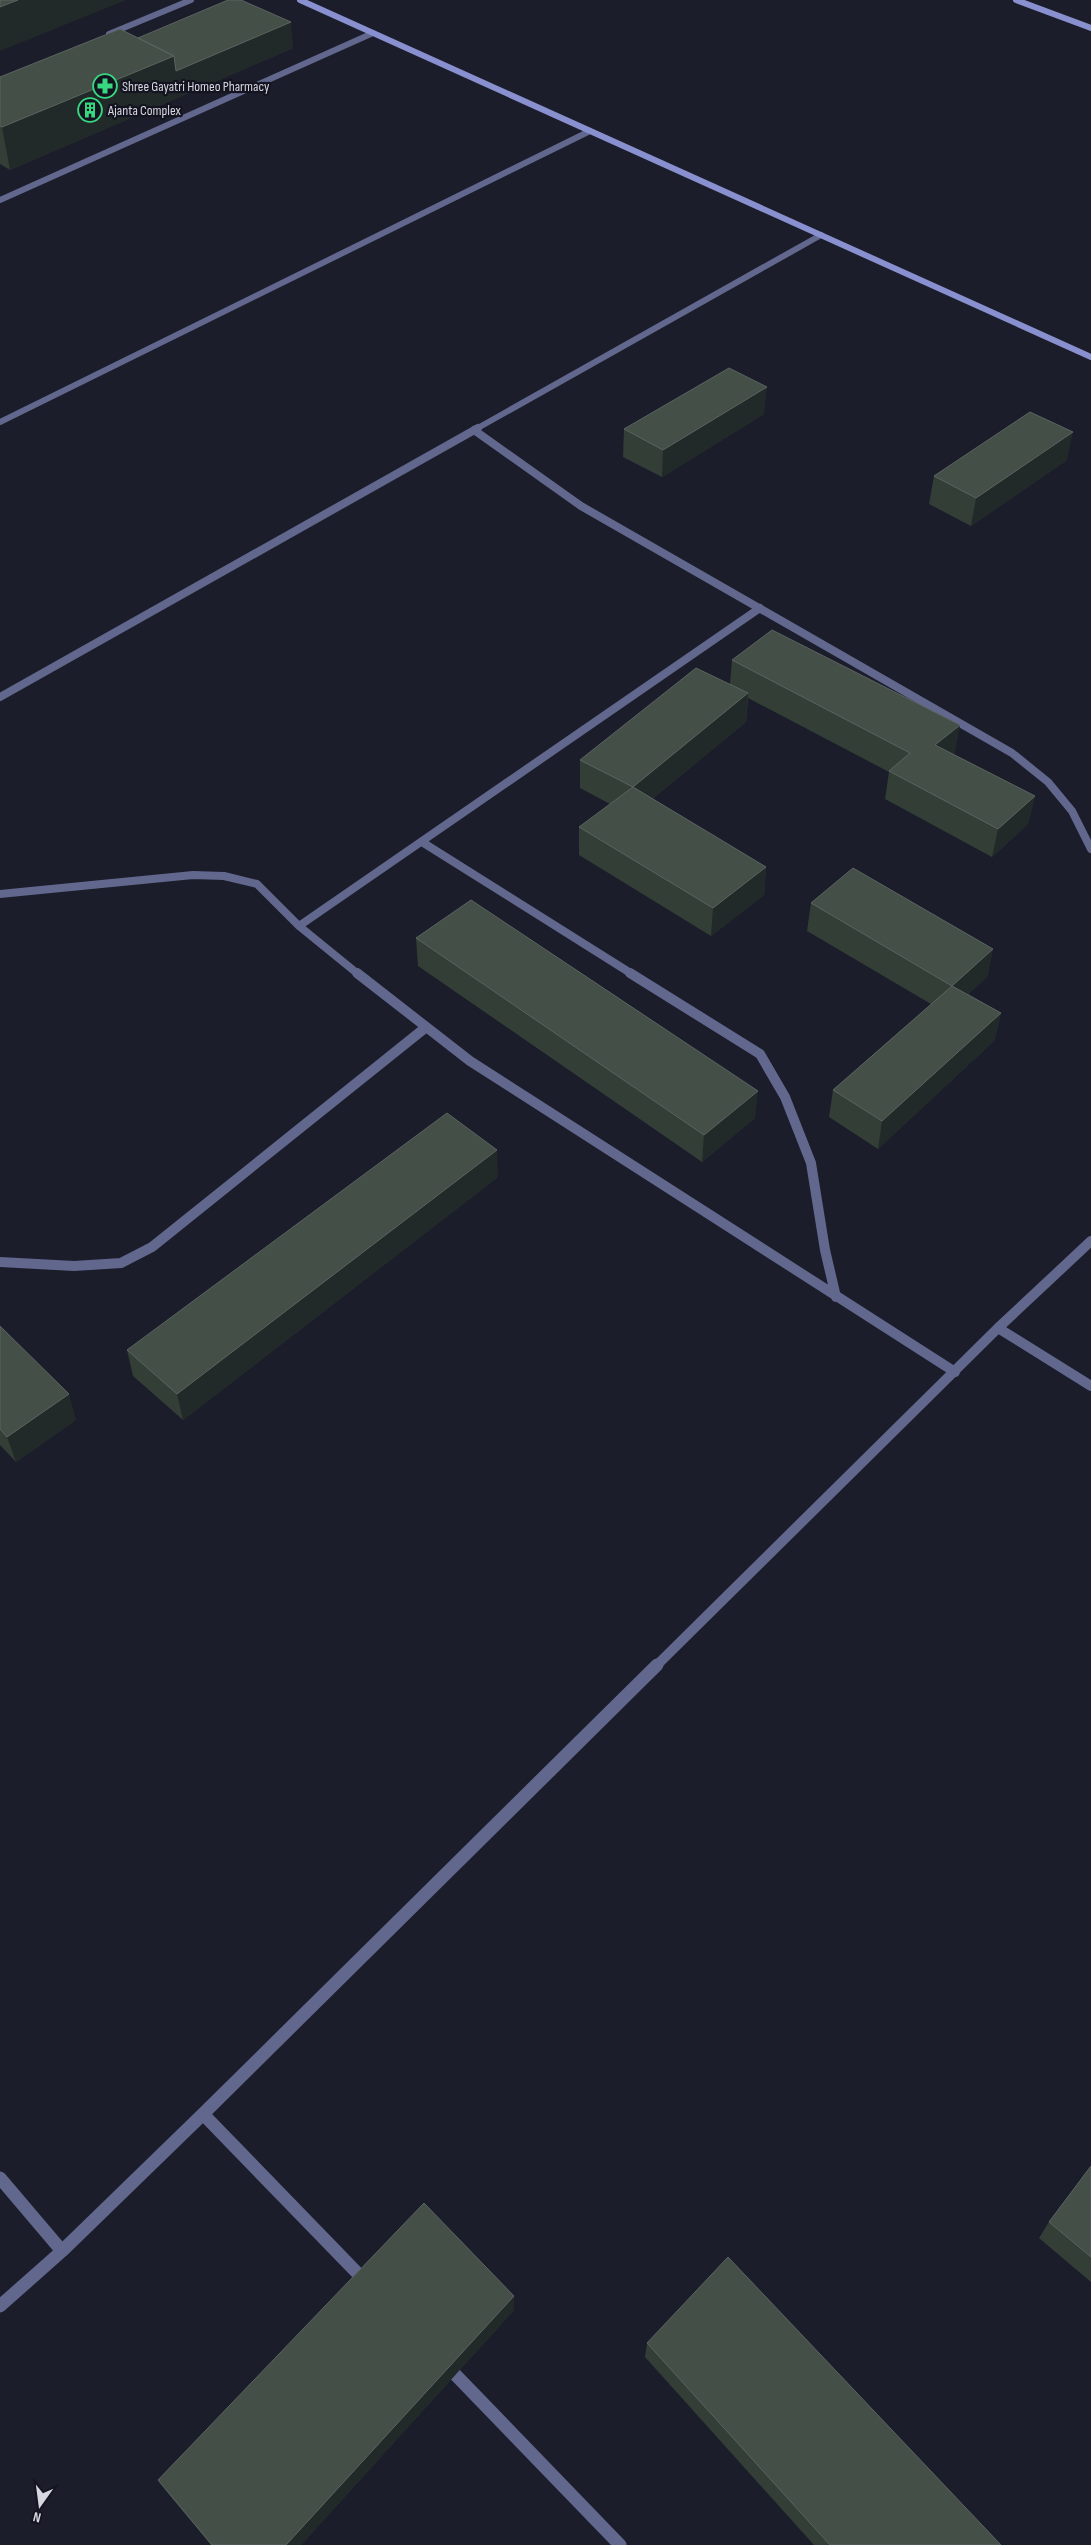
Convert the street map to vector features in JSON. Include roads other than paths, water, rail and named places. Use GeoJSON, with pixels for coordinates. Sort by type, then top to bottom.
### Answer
{"type":"FeatureCollection","features":[{"type":"Feature","properties":{"kind":"street"},"geometry":{"type":"LineString","coordinates":[[100,38],[190,0]]}},
{"type":"Feature","properties":{"kind":"street"},"geometry":{"type":"LineString","coordinates":[[300,0],[1091,357]]}},
{"type":"Feature","properties":{"kind":"street"},"geometry":{"type":"LineString","coordinates":[[1016,0],[1091,28]]}},
{"type":"Feature","properties":{"kind":"street"},"geometry":{"type":"LineString","coordinates":[[0,200],[373,33]]}},
{"type":"Feature","properties":{"kind":"street"},"geometry":{"type":"LineString","coordinates":[[0,422],[590,131]]}},
{"type":"Feature","properties":{"kind":"street"},"geometry":{"type":"LineString","coordinates":[[0,697],[821,235]]}},
{"type":"Feature","properties":{"kind":"street"},"geometry":{"type":"LineString","coordinates":[[474,430],[582,506],[1012,752],[1048,782],[1072,811],[1091,849]]}},
{"type":"Feature","properties":{"kind":"street"},"geometry":{"type":"LineString","coordinates":[[299,926],[760,608]]}},
{"type":"Feature","properties":{"kind":"street"},"geometry":{"type":"LineString","coordinates":[[422,842],[760,1054],[785,1097],[811,1163],[825,1250],[836,1297]]}},
{"type":"Feature","properties":{"kind":"street"},"geometry":{"type":"LineString","coordinates":[[0,894],[194,875],[224,876],[257,884],[299,926],[425,1028],[470,1061],[955,1372]]}},
{"type":"Feature","properties":{"kind":"street"},"geometry":{"type":"LineString","coordinates":[[0,1262],[74,1266],[121,1263],[152,1247],[425,1028]]}},
{"type":"Feature","properties":{"kind":"street"},"geometry":{"type":"LineString","coordinates":[[0,2306],[62,2251],[203,2114],[998,1328],[1091,1241]]}},
{"type":"Feature","properties":{"kind":"street"},"geometry":{"type":"LineString","coordinates":[[998,1328],[1091,1386]]}},
{"type":"Feature","properties":{"kind":"street"},"geometry":{"type":"LineString","coordinates":[[203,2114],[377,2293]]}},
{"type":"Feature","properties":{"kind":"street"},"geometry":{"type":"LineString","coordinates":[[0,2178],[62,2251]]}},
{"type":"Feature","properties":{"kind":"street"},"geometry":{"type":"LineString","coordinates":[[439,2358],[620,2545]]}},
{"type":"Feature","properties":{"kind":"place","name":"Shree Gayatri Homeo Pharmacy"},"geometry":{"type":"Point","coordinates":[105,86]}},
{"type":"Feature","properties":{"kind":"place","name":"Ajanta Complex"},"geometry":{"type":"Point","coordinates":[90,110]}}]}
